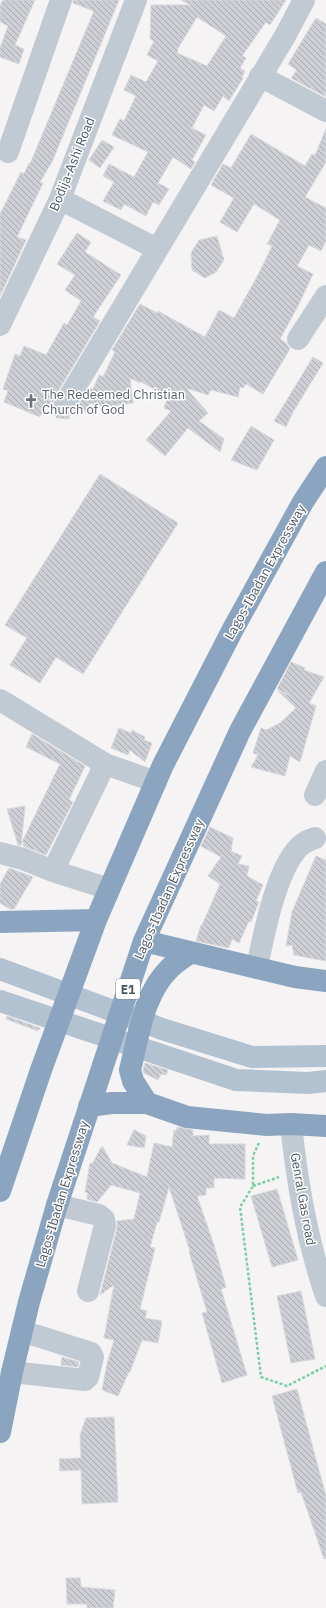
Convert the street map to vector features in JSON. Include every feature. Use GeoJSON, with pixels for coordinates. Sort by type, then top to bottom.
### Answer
{"type":"FeatureCollection","features":[{"type":"Feature","properties":{"kind":"highway","name":"Lagos-Ibadan Expressway"},"geometry":{"type":"LineString","coordinates":[[0,1190],[41,1070],[96,920],[156,782],[233,629],[303,502],[326,467]]}},
{"type":"Feature","properties":{"kind":"highway","name":"Lagos-Ibadan Expressway"},"geometry":{"type":"LineString","coordinates":[[0,1432],[22,1331],[57,1205],[144,942],[240,731],[326,572]]}},
{"type":"Feature","properties":{"kind":"highway"},"geometry":{"type":"LineString","coordinates":[[0,922],[96,920]]}},
{"type":"Feature","properties":{"kind":"highway"},"geometry":{"type":"LineString","coordinates":[[144,942],[295,978],[326,981]]}},
{"type":"Feature","properties":{"kind":"highway"},"geometry":{"type":"LineString","coordinates":[[147,1103],[133,1081],[130,1070],[148,1001],[162,977],[171,967],[190,952]]}},
{"type":"Feature","properties":{"kind":"highway"},"geometry":{"type":"LineString","coordinates":[[89,1106],[112,1103],[147,1103],[187,1117],[267,1125],[291,1124],[326,1126]]}},
{"type":"Feature","properties":{"kind":"main road"},"geometry":{"type":"LineString","coordinates":[[1,969],[162,1029],[252,1057],[326,1056]]}},
{"type":"Feature","properties":{"kind":"main road"},"geometry":{"type":"LineString","coordinates":[[9,1005],[236,1080],[308,1083],[326,1081]]}},
{"type":"Feature","properties":{"kind":"street"},"geometry":{"type":"LineString","coordinates":[[3,156],[61,0]]}},
{"type":"Feature","properties":{"kind":"street","name":"Bodija-Ashi Road"},"geometry":{"type":"LineString","coordinates":[[0,324],[60,199],[136,0]]}},
{"type":"Feature","properties":{"kind":"street"},"geometry":{"type":"LineString","coordinates":[[65,404],[285,36],[304,0]]}},
{"type":"Feature","properties":{"kind":"street"},"geometry":{"type":"LineString","coordinates":[[260,76],[326,111]]}},
{"type":"Feature","properties":{"kind":"street"},"geometry":{"type":"LineString","coordinates":[[60,199],[157,249]]}},
{"type":"Feature","properties":{"kind":"street"},"geometry":{"type":"LineString","coordinates":[[298,338],[326,296]]}},
{"type":"Feature","properties":{"kind":"street"},"geometry":{"type":"LineString","coordinates":[[0,700],[105,764],[156,782]]}},
{"type":"Feature","properties":{"kind":"street"},"geometry":{"type":"LineString","coordinates":[[53,871],[105,764]]}},
{"type":"Feature","properties":{"kind":"street"},"geometry":{"type":"LineString","coordinates":[[314,795],[326,771]]}},
{"type":"Feature","properties":{"kind":"street"},"geometry":{"type":"LineString","coordinates":[[257,968],[266,922],[284,870],[293,854],[300,846],[315,838]]}},
{"type":"Feature","properties":{"kind":"street"},"geometry":{"type":"LineString","coordinates":[[0,853],[23,859],[53,871],[110,889]]}},
{"type":"Feature","properties":{"kind":"street","name":"Genral Gas road"},"geometry":{"type":"LineString","coordinates":[[291,1124],[296,1172],[317,1269],[326,1296]]}},
{"type":"Feature","properties":{"kind":"street"},"geometry":{"type":"LineString","coordinates":[[57,1205],[99,1215],[104,1219],[105,1225],[88,1291]]}},
{"type":"Feature","properties":{"kind":"street"},"geometry":{"type":"LineString","coordinates":[[12,1372],[85,1380],[88,1377],[92,1357],[91,1353],[22,1331]]}},
{"type":"Feature","properties":{"kind":"street"},"geometry":{"type":"LineString","coordinates":[[57,1376],[63,1344]]}},
{"type":"Feature","properties":{"kind":"path"},"geometry":{"type":"LineString","coordinates":[[267,1125],[253,1156],[253,1186],[240,1207],[261,1377],[287,1386],[326,1366]]}},
{"type":"Feature","properties":{"kind":"path"},"geometry":{"type":"LineString","coordinates":[[253,1186],[296,1172]]}},
{"type":"Feature","properties":{"kind":"building"},"geometry":{"type":"Polygon","coordinates":[[[3,0],[35,0],[15,45],[24,49],[19,64],[0,57],[0,48],[8,26],[0,22],[0,6],[3,0]]]}},
{"type":"Feature","properties":{"kind":"building"},"geometry":{"type":"Polygon","coordinates":[[[73,0],[119,0],[52,162],[40,182],[43,183],[17,237],[26,240],[0,296],[0,214],[21,172],[24,174],[29,163],[30,164],[94,11],[73,3],[73,0]]]}},
{"type":"Feature","properties":{"kind":"building"},"geometry":{"type":"Polygon","coordinates":[[[181,0],[286,0],[270,25],[266,22],[242,56],[246,58],[240,68],[245,71],[242,77],[243,78],[229,101],[223,96],[214,111],[204,105],[192,128],[206,135],[192,160],[195,162],[191,169],[173,157],[158,183],[169,189],[159,205],[153,202],[146,216],[124,204],[121,210],[103,201],[114,182],[103,176],[109,164],[134,177],[148,152],[112,135],[120,119],[124,121],[136,96],[124,90],[131,75],[146,82],[158,61],[147,55],[154,41],[150,39],[151,5],[191,5],[181,0]],[[197,17],[177,50],[177,53],[207,66],[226,36],[197,17]]]}},
{"type":"Feature","properties":{"kind":"building"},"geometry":{"type":"Polygon","coordinates":[[[316,18],[326,24],[326,97],[291,78],[297,70],[288,64],[316,18]]]}},
{"type":"Feature","properties":{"kind":"building"},"geometry":{"type":"Polygon","coordinates":[[[326,129],[326,162],[305,197],[326,208],[326,241],[321,251],[309,245],[297,266],[313,274],[280,339],[286,343],[290,349],[263,394],[246,384],[243,388],[240,387],[238,397],[211,390],[208,395],[186,388],[208,413],[199,421],[224,439],[220,452],[188,428],[165,456],[146,440],[171,411],[164,408],[168,397],[140,381],[140,383],[130,378],[133,403],[104,407],[89,403],[89,412],[75,411],[89,388],[93,389],[99,375],[103,377],[115,352],[112,350],[140,304],[157,313],[158,311],[205,337],[219,310],[234,318],[272,246],[267,244],[280,220],[254,204],[237,232],[220,222],[234,198],[211,185],[223,164],[231,168],[251,134],[305,166],[312,154],[315,155],[326,129]]]}},
{"type":"Feature","properties":{"kind":"building"},"geometry":{"type":"Polygon","coordinates":[[[102,140],[114,147],[100,168],[89,160],[102,140]]]}},
{"type":"Feature","properties":{"kind":"building"},"geometry":{"type":"Polygon","coordinates":[[[77,233],[91,242],[85,252],[121,275],[93,317],[100,321],[54,398],[54,410],[59,415],[69,415],[69,419],[57,418],[46,403],[40,417],[4,402],[8,391],[3,389],[15,354],[20,356],[24,346],[46,355],[64,323],[67,325],[81,301],[65,290],[75,275],[57,264],[77,233]]]}},
{"type":"Feature","properties":{"kind":"building"},"geometry":{"type":"Polygon","coordinates":[[[217,236],[224,260],[216,272],[205,278],[192,270],[191,253],[199,240],[217,236]]]}},
{"type":"Feature","properties":{"kind":"building"},"geometry":{"type":"Polygon","coordinates":[[[313,357],[323,363],[293,412],[286,427],[274,421],[313,357]]]}},
{"type":"Feature","properties":{"kind":"building"},"geometry":{"type":"Polygon","coordinates":[[[251,426],[274,440],[257,470],[231,460],[251,426]]]}},
{"type":"Feature","properties":{"kind":"building"},"geometry":{"type":"Polygon","coordinates":[[[100,474],[178,523],[83,674],[56,657],[40,683],[10,665],[27,638],[5,625],[100,474]]]}},
{"type":"Feature","properties":{"kind":"building"},"geometry":{"type":"Polygon","coordinates":[[[291,662],[305,668],[304,670],[324,677],[309,703],[316,706],[300,762],[290,756],[285,776],[251,767],[258,755],[253,753],[261,728],[266,730],[280,723],[296,708],[278,691],[289,695],[277,689],[291,662]]]}},
{"type":"Feature","properties":{"kind":"building"},"geometry":{"type":"Polygon","coordinates":[[[119,728],[131,733],[132,730],[145,737],[144,740],[152,743],[145,762],[130,750],[128,755],[111,748],[119,728]]]}},
{"type":"Feature","properties":{"kind":"building"},"geometry":{"type":"Polygon","coordinates":[[[32,734],[85,766],[69,800],[73,802],[46,855],[23,846],[24,843],[22,842],[60,764],[26,747],[32,734]]]}},
{"type":"Feature","properties":{"kind":"building"},"geometry":{"type":"Polygon","coordinates":[[[25,806],[21,846],[18,845],[7,809],[25,806]]]}},
{"type":"Feature","properties":{"kind":"building"},"geometry":{"type":"Polygon","coordinates":[[[210,827],[233,838],[231,851],[242,856],[238,864],[249,866],[247,876],[263,885],[256,901],[259,902],[251,922],[249,921],[239,943],[232,939],[229,948],[196,941],[201,925],[220,884],[208,876],[221,857],[201,846],[210,827]]]}},
{"type":"Feature","properties":{"kind":"building"},"geometry":{"type":"Polygon","coordinates":[[[316,856],[326,860],[326,961],[294,955],[292,945],[286,946],[292,912],[316,856]]]}},
{"type":"Feature","properties":{"kind":"building"},"geometry":{"type":"Polygon","coordinates":[[[9,868],[33,877],[14,909],[10,909],[0,903],[0,884],[9,868]]]}},
{"type":"Feature","properties":{"kind":"building"},"geometry":{"type":"Polygon","coordinates":[[[7,1016],[40,1028],[38,1031],[6,1019],[7,1016]]]}},
{"type":"Feature","properties":{"kind":"building"},"geometry":{"type":"Polygon","coordinates":[[[145,1063],[168,1070],[166,1075],[161,1074],[158,1080],[144,1073],[143,1070],[145,1063]]]}},
{"type":"Feature","properties":{"kind":"building"},"geometry":{"type":"Polygon","coordinates":[[[177,1127],[193,1130],[193,1136],[209,1135],[209,1144],[245,1144],[245,1179],[214,1178],[214,1188],[206,1188],[206,1195],[197,1196],[214,1245],[226,1287],[221,1289],[247,1375],[222,1383],[202,1313],[207,1312],[189,1252],[190,1251],[169,1187],[150,1247],[155,1248],[140,1309],[147,1311],[145,1318],[162,1321],[158,1343],[142,1340],[130,1372],[118,1396],[102,1390],[107,1364],[114,1340],[104,1338],[114,1285],[100,1295],[117,1228],[117,1221],[134,1219],[140,1193],[111,1185],[97,1202],[87,1199],[88,1193],[85,1192],[90,1163],[92,1164],[102,1146],[112,1163],[147,1177],[154,1143],[172,1147],[174,1130],[176,1131],[177,1127]]]}},
{"type":"Feature","properties":{"kind":"building"},"geometry":{"type":"Polygon","coordinates":[[[134,1130],[146,1136],[144,1148],[127,1145],[134,1130]]]}},
{"type":"Feature","properties":{"kind":"building"},"geometry":{"type":"Polygon","coordinates":[[[277,1189],[298,1260],[272,1267],[251,1196],[277,1189]]]}},
{"type":"Feature","properties":{"kind":"building"},"geometry":{"type":"Polygon","coordinates":[[[301,1291],[315,1359],[291,1363],[277,1296],[301,1291]]]}},
{"type":"Feature","properties":{"kind":"building"},"geometry":{"type":"Polygon","coordinates":[[[62,1357],[79,1362],[78,1367],[61,1365],[62,1357]]]}},
{"type":"Feature","properties":{"kind":"building"},"geometry":{"type":"Polygon","coordinates":[[[297,1389],[326,1496],[326,1558],[324,1559],[301,1492],[298,1493],[272,1396],[297,1389]]]}},
{"type":"Feature","properties":{"kind":"building"},"geometry":{"type":"Polygon","coordinates":[[[114,1417],[118,1502],[82,1504],[81,1470],[60,1471],[59,1459],[81,1458],[80,1435],[86,1418],[114,1417]]]}},
{"type":"Feature","properties":{"kind":"building"},"geometry":{"type":"Polygon","coordinates":[[[66,1578],[80,1578],[81,1587],[115,1590],[113,1608],[87,1608],[87,1604],[67,1604],[66,1578]]]}},
{"type":"Feature","properties":{"kind":"place","name":"The Redeemed Christian Church of God"},"geometry":{"type":"Point","coordinates":[31,401]}}]}
